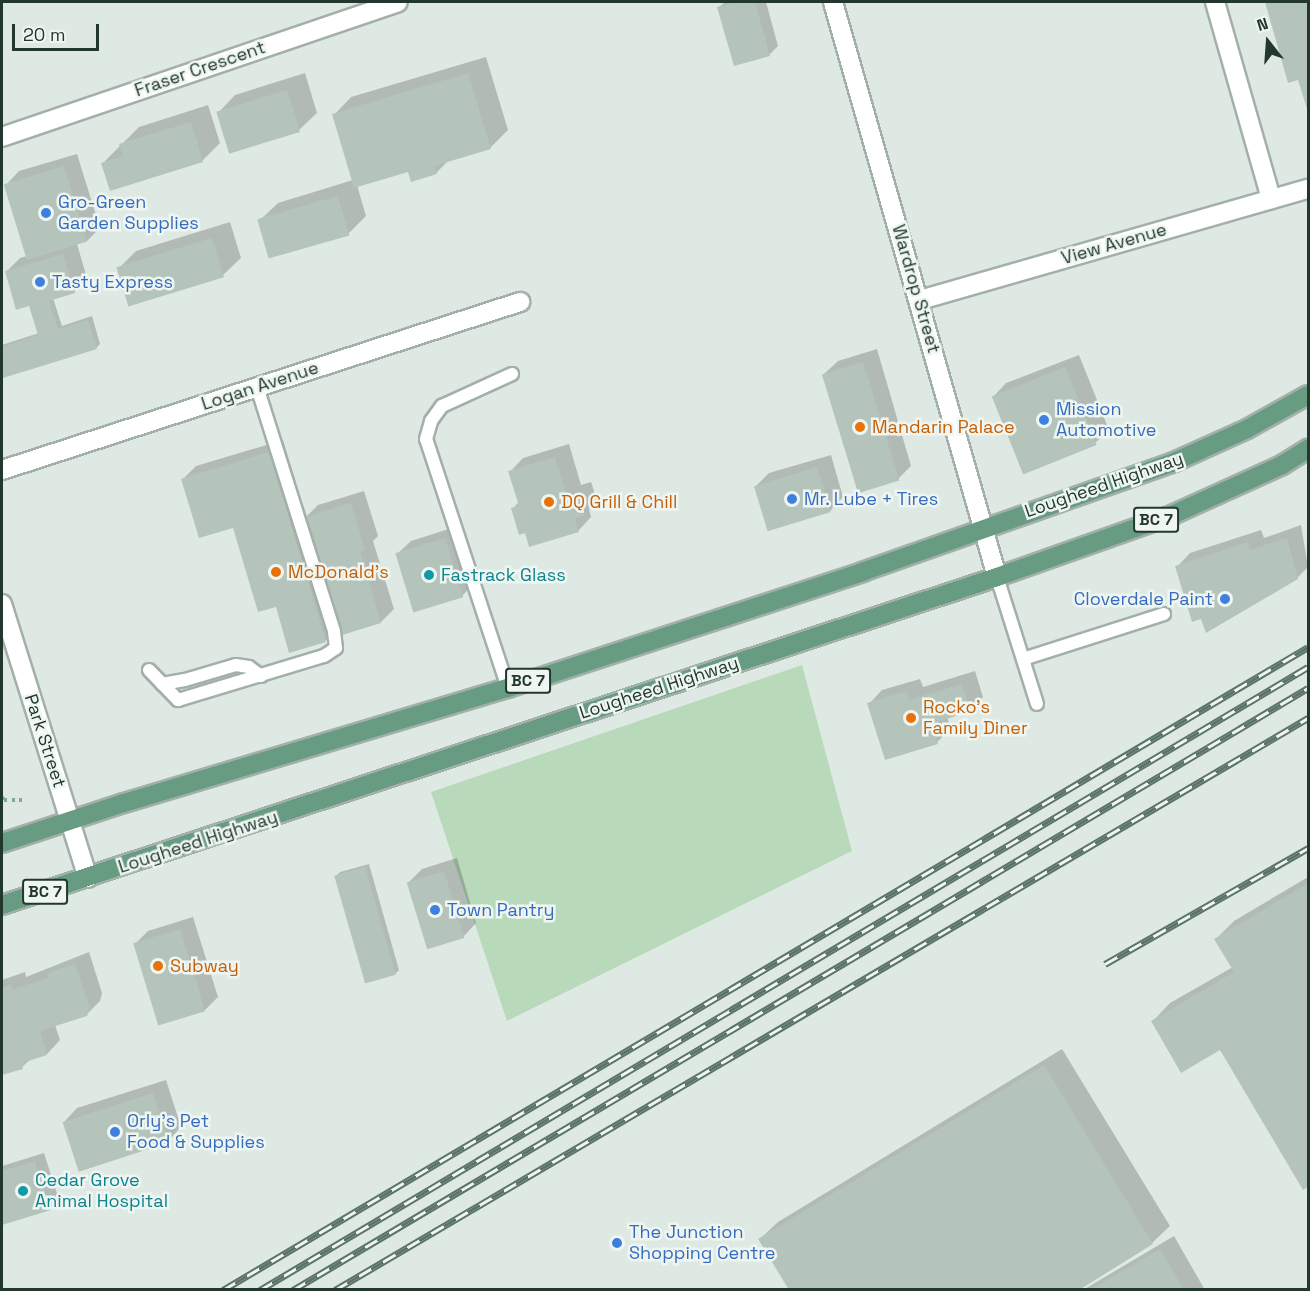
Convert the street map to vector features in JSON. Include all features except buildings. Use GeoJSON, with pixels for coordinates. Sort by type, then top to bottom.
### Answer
{"type":"FeatureCollection","features":[{"type":"Feature","properties":{"kind":"main road","name":"Lougheed Highway"},"geometry":{"type":"LineString","coordinates":[[2,843],[508,688],[862,572],[1174,462],[1247,429],[1308,395]]}},
{"type":"Feature","properties":{"kind":"main road","name":"Lougheed Highway"},"geometry":{"type":"LineString","coordinates":[[2,905],[997,577],[1172,515],[1282,465],[1308,449]]}},
{"type":"Feature","properties":{"kind":"street","name":"Fraser Crescent"},"geometry":{"type":"LineString","coordinates":[[2,137],[398,2]]}},
{"type":"Feature","properties":{"kind":"street","name":"Wardrop Street"},"geometry":{"type":"LineString","coordinates":[[833,2],[920,300],[997,577]]}},
{"type":"Feature","properties":{"kind":"street"},"geometry":{"type":"LineString","coordinates":[[1215,2],[1271,199]]}},
{"type":"Feature","properties":{"kind":"street","name":"View Avenue"},"geometry":{"type":"LineString","coordinates":[[920,300],[1308,189]]}},
{"type":"Feature","properties":{"kind":"street","name":"Logan Avenue"},"geometry":{"type":"LineString","coordinates":[[2,470],[520,302]]}},
{"type":"Feature","properties":{"kind":"street","name":"Park Street"},"geometry":{"type":"LineString","coordinates":[[2,604],[88,878]]}},
{"type":"Feature","properties":{"kind":"lane"},"geometry":{"type":"LineString","coordinates":[[508,688],[426,439],[431,421],[442,406],[512,374]]}},
{"type":"Feature","properties":{"kind":"lane"},"geometry":{"type":"LineString","coordinates":[[149,670],[178,700],[324,656],[336,648],[334,631],[257,387]]}},
{"type":"Feature","properties":{"kind":"lane"},"geometry":{"type":"LineString","coordinates":[[997,577],[1036,704]]}},
{"type":"Feature","properties":{"kind":"lane"},"geometry":{"type":"LineString","coordinates":[[1023,659],[1164,614]]}},
{"type":"Feature","properties":{"kind":"lane"},"geometry":{"type":"LineString","coordinates":[[162,684],[185,680],[236,665],[249,666],[261,676]]}},
{"type":"Feature","properties":{"kind":"path"},"geometry":{"type":"LineString","coordinates":[[2,797],[4,800],[23,800]]}},
{"type":"Feature","properties":{"kind":"green space"},"geometry":{"type":"Polygon","coordinates":[[[802,665],[852,851],[507,1021],[431,792],[802,665]]]}},
{"type":"Feature","properties":{"kind":"railway"},"geometry":{"type":"LineString","coordinates":[[223,1290],[1308,647]]}},
{"type":"Feature","properties":{"kind":"railway"},"geometry":{"type":"LineString","coordinates":[[260,1290],[1308,667]]}},
{"type":"Feature","properties":{"kind":"railway"},"geometry":{"type":"LineString","coordinates":[[293,1290],[1308,688]]}},
{"type":"Feature","properties":{"kind":"railway"},"geometry":{"type":"LineString","coordinates":[[335,1290],[1308,718]]}},
{"type":"Feature","properties":{"kind":"railway"},"geometry":{"type":"LineString","coordinates":[[1105,964],[1308,848]]}},
{"type":"Feature","properties":{"kind":"place","name":"Gro-Green Garden Supplies"},"geometry":{"type":"Point","coordinates":[46,213]}},
{"type":"Feature","properties":{"kind":"place","name":"Tasty Express"},"geometry":{"type":"Point","coordinates":[40,282]}},
{"type":"Feature","properties":{"kind":"place","name":"Mission Automotive"},"geometry":{"type":"Point","coordinates":[1044,420]}},
{"type":"Feature","properties":{"kind":"place","name":"Mandarin Palace"},"geometry":{"type":"Point","coordinates":[860,427]}},
{"type":"Feature","properties":{"kind":"place","name":"Mr. Lube + Tires"},"geometry":{"type":"Point","coordinates":[792,499]}},
{"type":"Feature","properties":{"kind":"place","name":"DQ Grill & Chill"},"geometry":{"type":"Point","coordinates":[549,502]}},
{"type":"Feature","properties":{"kind":"place","name":"McDonald's"},"geometry":{"type":"Point","coordinates":[276,572]}},
{"type":"Feature","properties":{"kind":"place","name":"Fastrack Glass"},"geometry":{"type":"Point","coordinates":[429,575]}},
{"type":"Feature","properties":{"kind":"place","name":"Cloverdale Paint"},"geometry":{"type":"Point","coordinates":[1225,599]}},
{"type":"Feature","properties":{"kind":"place","name":"Rocko's Family Diner"},"geometry":{"type":"Point","coordinates":[911,718]}},
{"type":"Feature","properties":{"kind":"place","name":"Town Pantry"},"geometry":{"type":"Point","coordinates":[435,910]}},
{"type":"Feature","properties":{"kind":"place","name":"Subway"},"geometry":{"type":"Point","coordinates":[158,966]}},
{"type":"Feature","properties":{"kind":"place","name":"Orly's Pet Food & Supplies"},"geometry":{"type":"Point","coordinates":[115,1132]}},
{"type":"Feature","properties":{"kind":"place","name":"Cedar Grove Animal Hospital"},"geometry":{"type":"Point","coordinates":[23,1191]}},
{"type":"Feature","properties":{"kind":"place","name":"The Junction Shopping Centre"},"geometry":{"type":"Point","coordinates":[617,1243]}}]}
